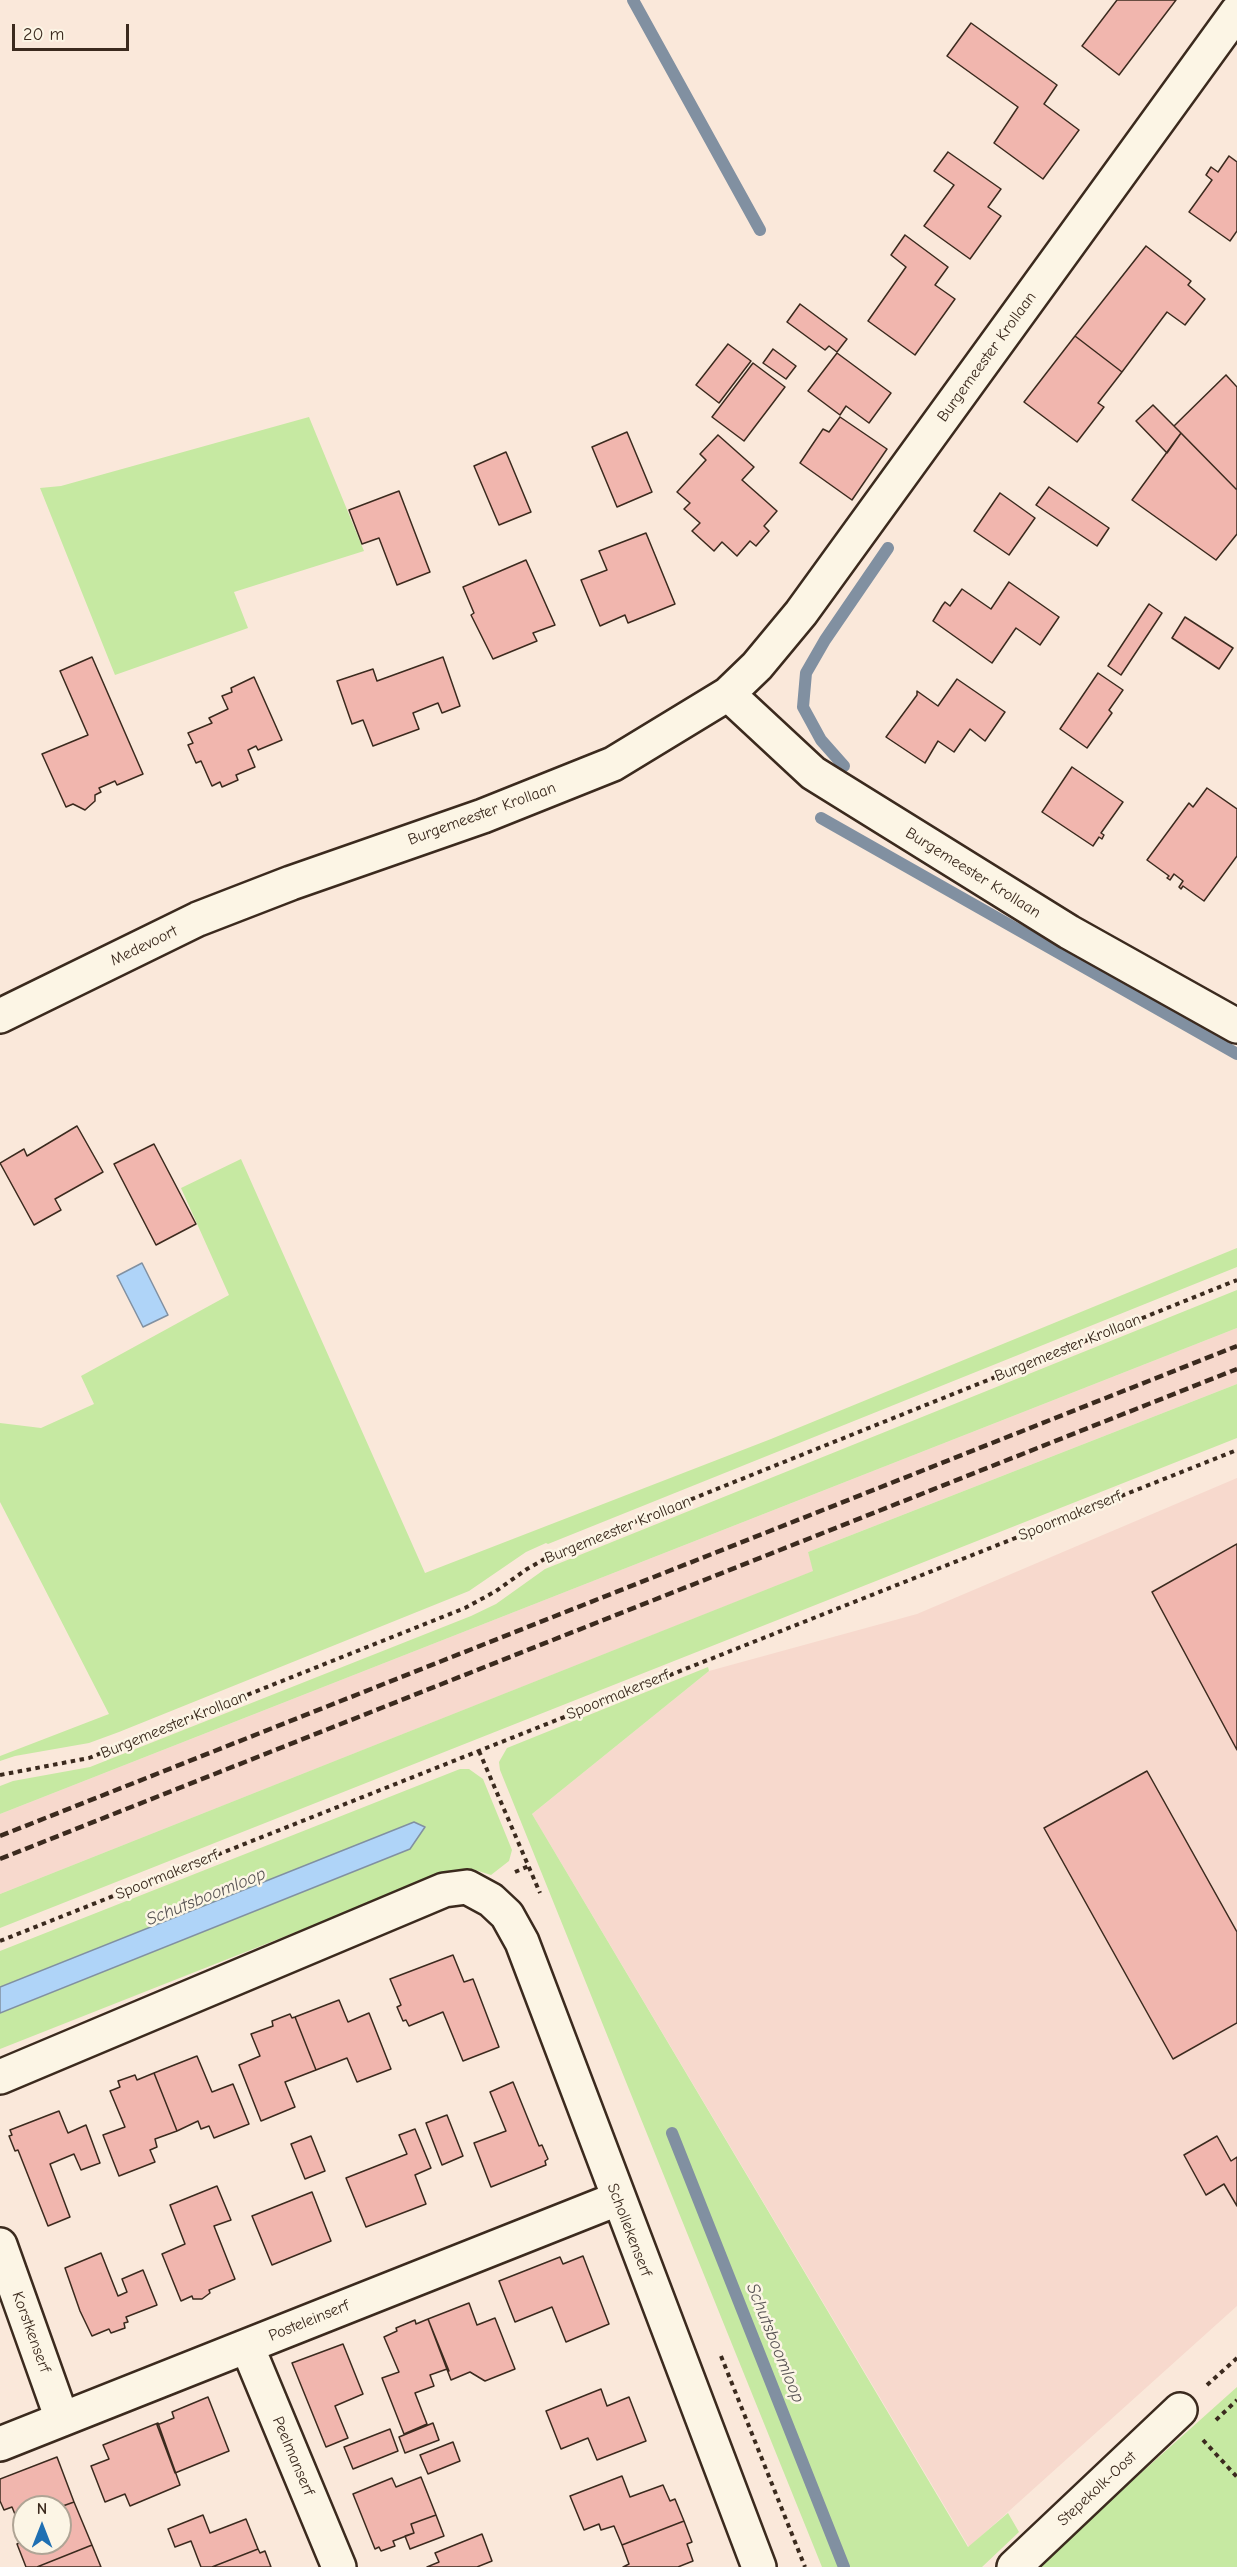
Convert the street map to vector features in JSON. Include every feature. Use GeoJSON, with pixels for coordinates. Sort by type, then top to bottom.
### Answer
{"type":"FeatureCollection","features":[{"type":"Feature","properties":{"kind":"street","name":"Burgemeester Krollaan"},"geometry":{"type":"LineString","coordinates":[[291,883],[483,816],[613,764],[728,694],[757,666],[801,614],[1237,12]]}},
{"type":"Feature","properties":{"kind":"street","name":"Burgemeester Krollaan"},"geometry":{"type":"LineString","coordinates":[[728,694],[813,773],[1069,932],[1237,1026]]}},
{"type":"Feature","properties":{"kind":"street","name":"Medevoort"},"geometry":{"type":"LineString","coordinates":[[0,1016],[198,919],[291,883]]}},
{"type":"Feature","properties":{"kind":"street","name":"Schollekenserf"},"geometry":{"type":"LineString","coordinates":[[0,2077],[444,1890],[467,1887],[491,1900],[507,1915],[522,1942],[617,2199],[759,2567]]}},
{"type":"Feature","properties":{"kind":"street","name":"Posteleinserf"},"geometry":{"type":"LineString","coordinates":[[0,2444],[617,2199]]}},
{"type":"Feature","properties":{"kind":"street","name":"Korstkenserf"},"geometry":{"type":"LineString","coordinates":[[0,2245],[62,2420]]}},
{"type":"Feature","properties":{"kind":"street","name":"Peelmanserf"},"geometry":{"type":"LineString","coordinates":[[247,2346],[339,2567]]}},
{"type":"Feature","properties":{"kind":"street","name":"Stepekolk-Oost"},"geometry":{"type":"LineString","coordinates":[[1014,2567],[1180,2410]]}},
{"type":"Feature","properties":{"kind":"path","name":"Burgemeester Krollaan"},"geometry":{"type":"LineString","coordinates":[[0,1775],[100,1754],[465,1608],[496,1592],[527,1569],[550,1556],[1237,1280]]}},
{"type":"Feature","properties":{"kind":"path","name":"Spoormakerserf"},"geometry":{"type":"LineString","coordinates":[[0,1941],[1237,1450]]}},
{"type":"Feature","properties":{"kind":"path"},"geometry":{"type":"LineString","coordinates":[[1199,2436],[1237,2476]]}},
{"type":"Feature","properties":{"kind":"shaded area"},"geometry":{"type":"Polygon","coordinates":[[[1237,1328],[1237,1384],[808,1552],[814,1571],[0,1894],[0,1814],[1237,1328]]]}},
{"type":"Feature","properties":{"kind":"shaded area"},"geometry":{"type":"Polygon","coordinates":[[[1237,1478],[1237,2306],[969,2547],[532,1814],[709,1671],[917,1614],[1237,1478]]]}},
{"type":"Feature","properties":{"kind":"green space"},"geometry":{"type":"Polygon","coordinates":[[[309,417],[364,551],[234,592],[248,628],[115,675],[40,488],[61,486],[309,417]]]}},
{"type":"Feature","properties":{"kind":"green space"},"geometry":{"type":"Polygon","coordinates":[[[241,1159],[425,1573],[771,1439],[1237,1248],[1237,1267],[546,1543],[526,1552],[469,1591],[119,1732],[89,1743],[15,1756],[0,1761],[0,1756],[109,1714],[0,1502],[0,1423],[41,1428],[94,1404],[81,1376],[229,1295],[181,1188],[241,1159]]]}},
{"type":"Feature","properties":{"kind":"green space"},"geometry":{"type":"Polygon","coordinates":[[[1237,1290],[1237,1328],[0,1814],[0,1786],[13,1781],[90,1767],[471,1616],[496,1604],[545,1569],[1237,1290]]]}},
{"type":"Feature","properties":{"kind":"green space"},"geometry":{"type":"Polygon","coordinates":[[[1237,1384],[1237,1438],[0,1928],[0,1894],[813,1571],[808,1552],[1237,1384]]]}},
{"type":"Feature","properties":{"kind":"green space"},"geometry":{"type":"Polygon","coordinates":[[[708,1667],[709,1671],[532,1814],[968,2547],[1008,2513],[1019,2532],[982,2567],[822,2567],[500,1770],[499,1762],[507,1748],[708,1667]]]}},
{"type":"Feature","properties":{"kind":"green space"},"geometry":{"type":"Polygon","coordinates":[[[460,1769],[469,1769],[483,1779],[512,1850],[509,1861],[491,1875],[472,1869],[448,1872],[0,2049],[0,2013],[410,1849],[424,1827],[414,1822],[0,1987],[0,1951],[460,1769]]]}},
{"type":"Feature","properties":{"kind":"green space"},"geometry":{"type":"Polygon","coordinates":[[[1237,2387],[1237,2567],[1038,2567],[1142,2472],[1237,2387]]]}},
{"type":"Feature","properties":{"kind":"water"},"geometry":{"type":"Polygon","coordinates":[[[142,1263],[168,1315],[143,1327],[117,1276],[142,1263]]]}},
{"type":"Feature","properties":{"kind":"water"},"geometry":{"type":"Polygon","coordinates":[[[414,1822],[425,1827],[410,1849],[0,2013],[0,1987],[414,1822]]]}},
{"type":"Feature","properties":{"kind":"building"},"geometry":{"type":"Polygon","coordinates":[[[1117,0],[1176,0],[1119,75],[1082,46],[1117,0]]]}},
{"type":"Feature","properties":{"kind":"building"},"geometry":{"type":"Polygon","coordinates":[[[971,23],[1057,85],[1044,104],[1079,130],[1043,179],[994,143],[1018,107],[947,56],[971,23]]]}},
{"type":"Feature","properties":{"kind":"building"},"geometry":{"type":"Polygon","coordinates":[[[948,152],[1001,189],[988,207],[1001,216],[970,259],[924,226],[954,185],[934,171],[948,152]]]}},
{"type":"Feature","properties":{"kind":"building"},"geometry":{"type":"Polygon","coordinates":[[[1229,156],[1237,162],[1237,231],[1230,241],[1189,212],[1212,180],[1206,175],[1211,167],[1218,172],[1229,156]]]}},
{"type":"Feature","properties":{"kind":"building"},"geometry":{"type":"Polygon","coordinates":[[[905,235],[948,267],[935,285],[955,299],[915,355],[868,321],[906,267],[891,255],[905,235]]]}},
{"type":"Feature","properties":{"kind":"building"},"geometry":{"type":"Polygon","coordinates":[[[1146,246],[1191,281],[1188,285],[1205,299],[1185,325],[1167,312],[1122,372],[1075,336],[1146,246]]]}},
{"type":"Feature","properties":{"kind":"building"},"geometry":{"type":"Polygon","coordinates":[[[800,304],[847,339],[837,352],[829,346],[825,350],[787,322],[800,304]]]}},
{"type":"Feature","properties":{"kind":"building"},"geometry":{"type":"Polygon","coordinates":[[[1075,336],[1122,372],[1098,403],[1104,407],[1077,442],[1024,402],[1075,336]]]}},
{"type":"Feature","properties":{"kind":"building"},"geometry":{"type":"Polygon","coordinates":[[[728,344],[751,361],[719,403],[696,385],[728,344]]]}},
{"type":"Feature","properties":{"kind":"building"},"geometry":{"type":"Polygon","coordinates":[[[773,349],[796,366],[786,379],[763,363],[773,349]]]}},
{"type":"Feature","properties":{"kind":"building"},"geometry":{"type":"Polygon","coordinates":[[[837,353],[891,393],[869,423],[846,406],[840,415],[808,391],[837,353]]]}},
{"type":"Feature","properties":{"kind":"building"},"geometry":{"type":"Polygon","coordinates":[[[753,363],[785,387],[744,441],[712,417],[753,363]]]}},
{"type":"Feature","properties":{"kind":"building"},"geometry":{"type":"Polygon","coordinates":[[[1226,375],[1237,387],[1237,490],[1174,426],[1226,375]]]}},
{"type":"Feature","properties":{"kind":"building"},"geometry":{"type":"Polygon","coordinates":[[[1153,405],[1181,433],[1167,453],[1136,421],[1153,405]]]}},
{"type":"Feature","properties":{"kind":"building"},"geometry":{"type":"Polygon","coordinates":[[[840,417],[887,449],[852,500],[800,463],[823,429],[829,432],[840,417]]]}},
{"type":"Feature","properties":{"kind":"building"},"geometry":{"type":"Polygon","coordinates":[[[627,432],[652,492],[617,507],[592,447],[627,432]]]}},
{"type":"Feature","properties":{"kind":"building"},"geometry":{"type":"Polygon","coordinates":[[[1181,433],[1237,490],[1237,534],[1216,560],[1132,500],[1181,433]]]}},
{"type":"Feature","properties":{"kind":"building"},"geometry":{"type":"Polygon","coordinates":[[[718,435],[754,467],[742,480],[777,511],[764,526],[769,531],[756,546],[750,541],[737,556],[722,542],[714,551],[692,531],[700,523],[684,509],[690,503],[677,492],[706,460],[700,454],[718,435]]]}},
{"type":"Feature","properties":{"kind":"building"},"geometry":{"type":"Polygon","coordinates":[[[506,452],[531,512],[499,525],[474,466],[506,452]]]}},
{"type":"Feature","properties":{"kind":"building"},"geometry":{"type":"Polygon","coordinates":[[[1049,487],[1109,528],[1097,546],[1036,505],[1049,487]]]}},
{"type":"Feature","properties":{"kind":"building"},"geometry":{"type":"Polygon","coordinates":[[[399,491],[430,572],[397,585],[379,538],[362,544],[349,510],[399,491]]]}},
{"type":"Feature","properties":{"kind":"building"},"geometry":{"type":"Polygon","coordinates":[[[1000,493],[1035,518],[1009,555],[974,531],[1000,493]]]}},
{"type":"Feature","properties":{"kind":"building"},"geometry":{"type":"Polygon","coordinates":[[[646,533],[675,604],[628,623],[625,615],[600,626],[581,580],[607,570],[599,551],[646,533]]]}},
{"type":"Feature","properties":{"kind":"building"},"geometry":{"type":"Polygon","coordinates":[[[526,560],[555,625],[533,633],[537,641],[493,659],[471,615],[474,613],[463,587],[526,560]]]}},
{"type":"Feature","properties":{"kind":"building"},"geometry":{"type":"Polygon","coordinates":[[[1009,582],[1059,617],[1040,645],[1016,628],[992,663],[933,621],[945,602],[950,606],[962,589],[991,609],[1009,582]]]}},
{"type":"Feature","properties":{"kind":"building"},"geometry":{"type":"Polygon","coordinates":[[[1149,604],[1162,613],[1121,675],[1108,666],[1149,604]]]}},
{"type":"Feature","properties":{"kind":"building"},"geometry":{"type":"Polygon","coordinates":[[[1185,617],[1233,648],[1219,669],[1172,638],[1185,617]]]}},
{"type":"Feature","properties":{"kind":"building"},"geometry":{"type":"Polygon","coordinates":[[[92,657],[143,774],[117,785],[115,781],[99,788],[101,792],[95,795],[95,801],[85,810],[73,804],[66,807],[42,754],[88,735],[60,671],[92,657]]]}},
{"type":"Feature","properties":{"kind":"building"},"geometry":{"type":"Polygon","coordinates":[[[443,657],[460,706],[442,713],[438,703],[413,713],[419,729],[373,746],[363,720],[352,724],[337,681],[373,669],[377,681],[443,657]]]}},
{"type":"Feature","properties":{"kind":"building"},"geometry":{"type":"Polygon","coordinates":[[[1098,673],[1123,690],[1109,710],[1112,713],[1087,748],[1060,729],[1098,673]]]}},
{"type":"Feature","properties":{"kind":"building"},"geometry":{"type":"Polygon","coordinates":[[[254,677],[282,740],[258,750],[256,746],[248,750],[255,767],[236,775],[238,780],[222,787],[220,782],[212,786],[201,761],[196,763],[188,745],[193,743],[188,733],[212,723],[209,718],[228,709],[222,696],[232,692],[231,688],[254,677]]]}},
{"type":"Feature","properties":{"kind":"building"},"geometry":{"type":"Polygon","coordinates":[[[957,679],[1005,712],[985,741],[970,729],[954,752],[938,741],[925,763],[886,737],[917,695],[917,691],[938,706],[957,679]]]}},
{"type":"Feature","properties":{"kind":"building"},"geometry":{"type":"Polygon","coordinates":[[[1072,767],[1123,802],[1101,833],[1104,835],[1102,839],[1099,837],[1093,846],[1042,812],[1072,767]]]}},
{"type":"Feature","properties":{"kind":"building"},"geometry":{"type":"Polygon","coordinates":[[[1207,788],[1237,809],[1237,856],[1204,901],[1183,886],[1181,889],[1179,887],[1183,881],[1174,874],[1170,880],[1167,878],[1169,876],[1147,860],[1189,803],[1193,807],[1207,788]]]}},
{"type":"Feature","properties":{"kind":"building"},"geometry":{"type":"Polygon","coordinates":[[[77,1126],[103,1172],[55,1199],[61,1210],[34,1225],[0,1163],[24,1149],[27,1156],[77,1126]]]}},
{"type":"Feature","properties":{"kind":"building"},"geometry":{"type":"Polygon","coordinates":[[[154,1144],[196,1224],[156,1245],[114,1164],[154,1144]]]}},
{"type":"Feature","properties":{"kind":"building"},"geometry":{"type":"Polygon","coordinates":[[[1237,1544],[1237,1750],[1152,1592],[1237,1544]]]}},
{"type":"Feature","properties":{"kind":"building"},"geometry":{"type":"Polygon","coordinates":[[[1147,1771],[1237,1932],[1237,2023],[1173,2059],[1044,1828],[1147,1771]]]}},
{"type":"Feature","properties":{"kind":"building"},"geometry":{"type":"Polygon","coordinates":[[[453,1955],[464,1982],[473,1979],[499,2047],[463,2061],[443,2012],[409,2026],[406,2020],[403,2021],[397,2007],[401,2005],[390,1979],[453,1955]]]}},
{"type":"Feature","properties":{"kind":"building"},"geometry":{"type":"Polygon","coordinates":[[[339,2000],[348,2022],[369,2013],[391,2069],[357,2082],[347,2058],[316,2070],[295,2017],[339,2000]]]}},
{"type":"Feature","properties":{"kind":"building"},"geometry":{"type":"Polygon","coordinates":[[[290,2014],[292,2018],[295,2017],[316,2070],[285,2082],[295,2107],[261,2121],[239,2065],[260,2056],[251,2034],[273,2026],[272,2021],[290,2014]]]}},
{"type":"Feature","properties":{"kind":"building"},"geometry":{"type":"Polygon","coordinates":[[[197,2056],[212,2092],[233,2084],[249,2124],[214,2138],[209,2126],[201,2129],[198,2121],[177,2131],[154,2073],[197,2056]]]}},
{"type":"Feature","properties":{"kind":"building"},"geometry":{"type":"Polygon","coordinates":[[[154,2073],[177,2131],[155,2139],[157,2147],[150,2150],[155,2162],[119,2176],[103,2135],[125,2127],[110,2091],[120,2087],[118,2081],[135,2075],[137,2080],[154,2073]]]}},
{"type":"Feature","properties":{"kind":"building"},"geometry":{"type":"Polygon","coordinates":[[[513,2082],[539,2146],[542,2145],[548,2159],[545,2161],[546,2165],[491,2187],[474,2143],[506,2131],[490,2092],[513,2082]]]}},
{"type":"Feature","properties":{"kind":"building"},"geometry":{"type":"Polygon","coordinates":[[[59,2111],[68,2133],[86,2125],[100,2163],[81,2170],[74,2154],[50,2164],[70,2217],[48,2226],[18,2150],[15,2151],[9,2136],[12,2135],[10,2130],[59,2111]]]}},
{"type":"Feature","properties":{"kind":"building"},"geometry":{"type":"Polygon","coordinates":[[[447,2115],[463,2156],[442,2165],[426,2123],[447,2115]]]}},
{"type":"Feature","properties":{"kind":"building"},"geometry":{"type":"Polygon","coordinates":[[[415,2129],[431,2168],[415,2175],[426,2204],[366,2227],[346,2178],[407,2154],[399,2135],[415,2129]]]}},
{"type":"Feature","properties":{"kind":"building"},"geometry":{"type":"Polygon","coordinates":[[[311,2136],[325,2171],[305,2179],[291,2144],[311,2136]]]}},
{"type":"Feature","properties":{"kind":"building"},"geometry":{"type":"Polygon","coordinates":[[[1217,2136],[1231,2161],[1237,2157],[1237,2206],[1224,2184],[1206,2195],[1184,2155],[1217,2136]]]}},
{"type":"Feature","properties":{"kind":"building"},"geometry":{"type":"Polygon","coordinates":[[[217,2186],[231,2220],[214,2226],[235,2279],[209,2290],[210,2293],[202,2299],[193,2299],[192,2296],[181,2301],[162,2254],[185,2244],[170,2205],[217,2186]]]}},
{"type":"Feature","properties":{"kind":"building"},"geometry":{"type":"Polygon","coordinates":[[[312,2192],[331,2241],[272,2265],[252,2216],[312,2192]]]}},
{"type":"Feature","properties":{"kind":"building"},"geometry":{"type":"Polygon","coordinates":[[[101,2253],[118,2296],[127,2292],[122,2279],[143,2270],[157,2305],[126,2317],[128,2322],[124,2323],[125,2328],[111,2333],[109,2329],[92,2336],[80,2311],[65,2268],[101,2253]]]}},
{"type":"Feature","properties":{"kind":"building"},"geometry":{"type":"Polygon","coordinates":[[[583,2256],[609,2324],[566,2342],[552,2307],[515,2322],[499,2281],[560,2257],[563,2264],[583,2256]]]}},
{"type":"Feature","properties":{"kind":"building"},"geometry":{"type":"Polygon","coordinates":[[[469,2303],[477,2325],[495,2318],[515,2369],[485,2381],[470,2372],[451,2380],[428,2319],[469,2303]]]}},
{"type":"Feature","properties":{"kind":"building"},"geometry":{"type":"Polygon","coordinates":[[[428,2319],[449,2371],[447,2369],[430,2375],[434,2386],[415,2393],[427,2424],[404,2434],[382,2378],[399,2372],[384,2337],[397,2331],[396,2328],[415,2320],[416,2324],[428,2319]]]}},
{"type":"Feature","properties":{"kind":"building"},"geometry":{"type":"Polygon","coordinates":[[[343,2344],[363,2394],[335,2406],[348,2438],[326,2447],[292,2363],[343,2344]]]}},
{"type":"Feature","properties":{"kind":"building"},"geometry":{"type":"Polygon","coordinates":[[[601,2389],[607,2406],[629,2397],[646,2441],[597,2460],[588,2438],[561,2449],[546,2411],[601,2389]]]}},
{"type":"Feature","properties":{"kind":"building"},"geometry":{"type":"Polygon","coordinates":[[[208,2397],[229,2451],[175,2473],[157,2425],[174,2418],[172,2412],[208,2397]]]}},
{"type":"Feature","properties":{"kind":"building"},"geometry":{"type":"Polygon","coordinates":[[[158,2423],[180,2485],[130,2506],[125,2494],[105,2502],[91,2466],[109,2459],[103,2445],[158,2423]]]}},
{"type":"Feature","properties":{"kind":"building"},"geometry":{"type":"Polygon","coordinates":[[[433,2423],[439,2440],[405,2453],[399,2437],[433,2423]]]}},
{"type":"Feature","properties":{"kind":"building"},"geometry":{"type":"Polygon","coordinates":[[[390,2429],[398,2451],[353,2469],[344,2447],[390,2429]]]}},
{"type":"Feature","properties":{"kind":"building"},"geometry":{"type":"Polygon","coordinates":[[[453,2442],[460,2461],[428,2474],[420,2455],[453,2442]]]}},
{"type":"Feature","properties":{"kind":"building"},"geometry":{"type":"Polygon","coordinates":[[[57,2457],[71,2495],[12,2495],[12,2507],[4,2510],[0,2501],[0,2479],[57,2457]]]}},
{"type":"Feature","properties":{"kind":"building"},"geometry":{"type":"Polygon","coordinates":[[[622,2476],[630,2497],[663,2485],[670,2501],[675,2499],[684,2521],[622,2545],[614,2526],[601,2530],[599,2524],[584,2530],[570,2496],[622,2476]]]}},
{"type":"Feature","properties":{"kind":"building"},"geometry":{"type":"Polygon","coordinates":[[[421,2477],[436,2515],[411,2524],[414,2533],[393,2541],[395,2546],[381,2551],[379,2547],[375,2549],[353,2494],[392,2478],[396,2487],[421,2477]]]}},
{"type":"Feature","properties":{"kind":"building"},"geometry":{"type":"Polygon","coordinates":[[[74,2502],[92,2545],[72,2553],[72,2503],[74,2502]]]}},
{"type":"Feature","properties":{"kind":"building"},"geometry":{"type":"Polygon","coordinates":[[[203,2515],[210,2533],[246,2519],[258,2549],[212,2567],[201,2567],[191,2541],[175,2547],[168,2529],[203,2515]]]}},
{"type":"Feature","properties":{"kind":"building"},"geometry":{"type":"Polygon","coordinates":[[[436,2515],[444,2536],[410,2549],[405,2536],[414,2533],[411,2524],[436,2515]]]}},
{"type":"Feature","properties":{"kind":"building"},"geometry":{"type":"Polygon","coordinates":[[[684,2521],[692,2542],[687,2544],[693,2561],[678,2567],[623,2567],[629,2564],[622,2545],[684,2521]]]}},
{"type":"Feature","properties":{"kind":"building"},"geometry":{"type":"Polygon","coordinates":[[[482,2534],[492,2561],[477,2567],[427,2567],[439,2562],[435,2553],[482,2534]]]}},
{"type":"Feature","properties":{"kind":"building"},"geometry":{"type":"Polygon","coordinates":[[[92,2545],[101,2567],[37,2567],[72,2555],[92,2545]]]}},
{"type":"Feature","properties":{"kind":"building"},"geometry":{"type":"Polygon","coordinates":[[[258,2549],[260,2553],[265,2551],[271,2567],[212,2567],[258,2549]]]}},
{"type":"Feature","properties":{"kind":"building"},"geometry":{"type":"Polygon","coordinates":[[[21,2555],[67,2555],[37,2567],[26,2567],[21,2555]]]}},
{"type":"Feature","properties":{"kind":"waterway"},"geometry":{"type":"LineString","coordinates":[[633,0],[760,230]]}},
{"type":"Feature","properties":{"kind":"waterway"},"geometry":{"type":"LineString","coordinates":[[844,766],[821,740],[803,707],[806,673],[825,640],[888,548]]}},
{"type":"Feature","properties":{"kind":"waterway"},"geometry":{"type":"LineString","coordinates":[[821,818],[1237,1054]]}},
{"type":"Feature","properties":{"kind":"waterway","name":"Schutsboomloop"},"geometry":{"type":"LineString","coordinates":[[672,2133],[844,2567]]}},
{"type":"Feature","properties":{"kind":"railway"},"geometry":{"type":"LineString","coordinates":[[0,1836],[1237,1346]]}},
{"type":"Feature","properties":{"kind":"railway"},"geometry":{"type":"LineString","coordinates":[[0,1859],[1237,1369]]}}]}
